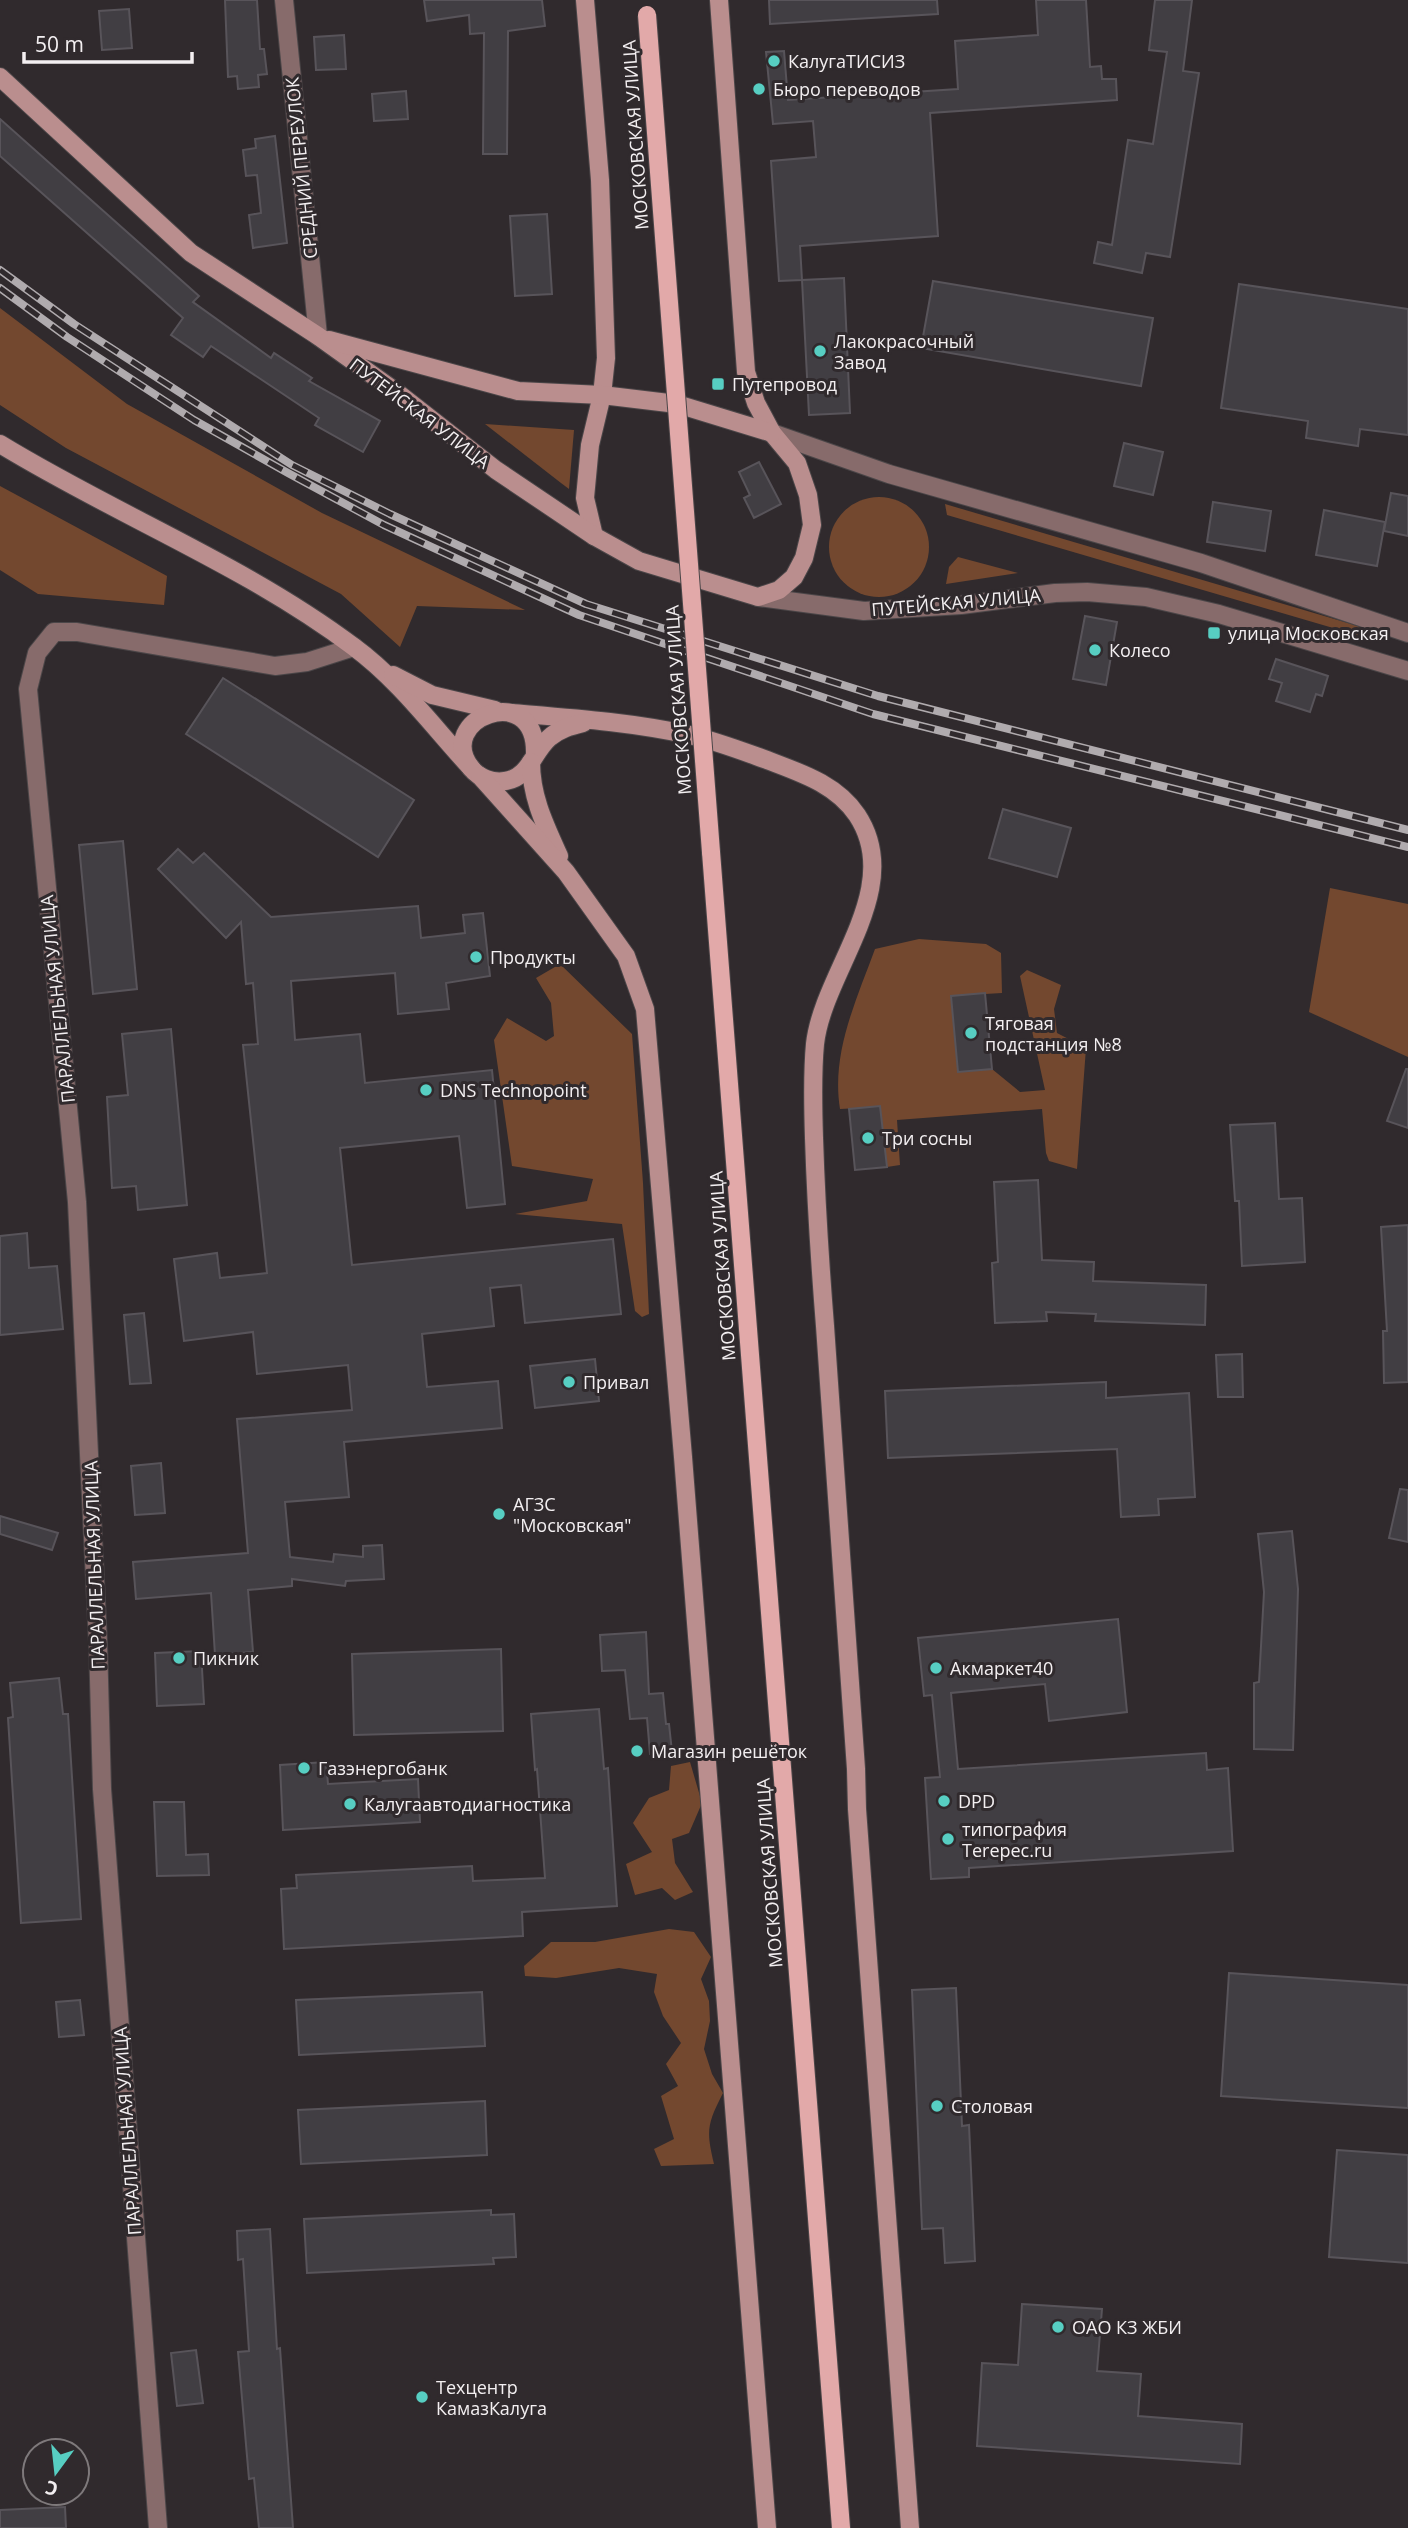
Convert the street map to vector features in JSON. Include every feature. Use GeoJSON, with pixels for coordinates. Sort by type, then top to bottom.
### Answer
{"type":"FeatureCollection","features":[{"type":"Feature","properties":{"kind":"main road"},"geometry":{"type":"LineString","coordinates":[[585,0],[600,180],[606,358],[602,396],[590,445],[585,498],[594,536]]}},
{"type":"Feature","properties":{"kind":"main road"},"geometry":{"type":"LineString","coordinates":[[719,0],[746,372],[756,403],[772,433],[797,463],[808,495],[812,525],[804,558],[794,577],[779,590],[758,597]]}},
{"type":"Feature","properties":{"kind":"main road","name":"МОСКОВСКАЯ УЛИЦА"},"geometry":{"type":"LineString","coordinates":[[646,7],[841,2528]]}},
{"type":"Feature","properties":{"kind":"main road","name":"ПУТЕЙСКАЯ УЛИЦА"},"geometry":{"type":"LineString","coordinates":[[0,77],[191,253],[399,394],[496,470],[594,536],[639,561],[758,597]]}},
{"type":"Feature","properties":{"kind":"main road","name":"ПУТЕЙСКАЯ УЛИЦА"},"geometry":{"type":"LineString","coordinates":[[318,337],[518,391],[677,404],[772,433]]}},
{"type":"Feature","properties":{"kind":"main road"},"geometry":{"type":"LineString","coordinates":[[0,444],[56,478],[260,585],[378,666],[566,872],[626,956],[645,1009],[683,1457],[766,2528]]}},
{"type":"Feature","properties":{"kind":"main road"},"geometry":{"type":"LineString","coordinates":[[378,666],[432,695],[506,712],[597,719],[694,736],[812,777],[839,794],[858,817],[870,845],[872,872],[868,902],[825,1002],[816,1041],[813,1082],[815,1178],[857,1809],[911,2528]]}},
{"type":"Feature","properties":{"kind":"main road"},"geometry":{"type":"LineString","coordinates":[[566,872],[541,815],[531,784],[533,758],[532,733],[527,724],[506,712],[481,716],[468,731],[464,751],[476,772],[488,780],[509,781],[518,777],[533,758],[550,736],[567,727],[597,719]]}},
{"type":"Feature","properties":{"kind":"street","name":"СРЕДНИЙ ПЕРЕУЛОК"},"geometry":{"type":"LineString","coordinates":[[284,0],[318,337]]}},
{"type":"Feature","properties":{"kind":"street","name":"ПУТЕЙСКАЯ УЛИЦА"},"geometry":{"type":"LineString","coordinates":[[772,433],[889,474],[1201,563],[1408,633]]}},
{"type":"Feature","properties":{"kind":"street","name":"ПУТЕЙСКАЯ УЛИЦА"},"geometry":{"type":"LineString","coordinates":[[758,597],[864,611],[961,605],[1055,593],[1087,592],[1146,597],[1219,614],[1408,671]]}},
{"type":"Feature","properties":{"kind":"street","name":"ПАРАЛЛЕЛЬНАЯ УЛИЦА"},"geometry":{"type":"LineString","coordinates":[[158,2528],[102,1789],[77,1202],[27,689],[37,653],[54,632],[77,632],[275,666],[307,662],[354,647]]}},
{"type":"Feature","properties":{"kind":"shaded area"},"geometry":{"type":"Polygon","coordinates":[[[0,308],[127,404],[322,513],[525,610],[417,606],[400,647],[341,594],[66,448],[0,405],[0,308]]]}},
{"type":"Feature","properties":{"kind":"shaded area"},"geometry":{"type":"Polygon","coordinates":[[[485,424],[574,430],[569,489],[561,483],[485,424]]]}},
{"type":"Feature","properties":{"kind":"shaded area"},"geometry":{"type":"Polygon","coordinates":[[[0,486],[167,576],[164,605],[38,594],[0,570],[0,486]]]}},
{"type":"Feature","properties":{"kind":"shaded area"},"geometry":{"type":"Polygon","coordinates":[[[879,497],[898,501],[914,512],[925,528],[929,547],[925,566],[914,582],[898,593],[879,597],[860,593],[844,582],[833,566],[829,547],[833,528],[844,512],[860,501],[879,497]]]}},
{"type":"Feature","properties":{"kind":"shaded area"},"geometry":{"type":"Polygon","coordinates":[[[945,504],[1358,626],[1374,640],[947,515],[945,504]]]}},
{"type":"Feature","properties":{"kind":"shaded area"},"geometry":{"type":"Polygon","coordinates":[[[958,557],[1018,573],[946,584],[949,567],[958,557]]]}},
{"type":"Feature","properties":{"kind":"shaded area"},"geometry":{"type":"Polygon","coordinates":[[[1330,888],[1408,904],[1408,1057],[1309,1012],[1330,888]]]}},
{"type":"Feature","properties":{"kind":"shaded area"},"geometry":{"type":"Polygon","coordinates":[[[919,939],[986,944],[1001,953],[1002,993],[951,996],[958,1072],[992,1069],[1020,1092],[1045,1090],[1020,976],[1027,970],[1061,985],[1054,1009],[1057,1033],[1086,1048],[1077,1169],[1049,1161],[1042,1109],[897,1120],[900,1165],[887,1167],[880,1107],[840,1109],[838,1088],[842,1047],[875,949],[919,939]]]}},
{"type":"Feature","properties":{"kind":"shaded area"},"geometry":{"type":"Polygon","coordinates":[[[560,964],[632,1034],[649,1314],[642,1317],[635,1311],[622,1224],[515,1214],[587,1201],[593,1179],[512,1166],[494,1040],[507,1018],[546,1041],[554,1036],[551,1003],[536,978],[560,964]]]}},
{"type":"Feature","properties":{"kind":"shaded area"},"geometry":{"type":"Polygon","coordinates":[[[690,1762],[702,1803],[689,1833],[672,1839],[675,1863],[693,1892],[675,1900],[662,1888],[635,1895],[626,1864],[652,1852],[633,1823],[649,1798],[669,1790],[671,1766],[690,1762]]]}},
{"type":"Feature","properties":{"kind":"shaded area"},"geometry":{"type":"Polygon","coordinates":[[[669,1929],[694,1932],[711,1957],[701,1979],[709,2001],[710,2021],[704,2049],[712,2074],[723,2093],[710,2128],[714,2164],[661,2166],[654,2149],[674,2139],[661,2096],[678,2086],[666,2064],[681,2043],[663,2016],[654,1992],[657,1974],[619,1968],[556,1978],[525,1976],[524,1966],[551,1942],[595,1942],[669,1929]]]}},
{"type":"Feature","properties":{"kind":"building"},"geometry":{"type":"Polygon","coordinates":[[[225,0],[257,0],[260,49],[264,49],[267,74],[258,75],[259,87],[238,89],[237,76],[228,77],[225,0]]]}},
{"type":"Feature","properties":{"kind":"building"},"geometry":{"type":"Polygon","coordinates":[[[424,0],[542,0],[545,26],[508,31],[507,154],[483,154],[484,33],[470,34],[469,15],[427,21],[424,0]]]}},
{"type":"Feature","properties":{"kind":"building"},"geometry":{"type":"Polygon","coordinates":[[[769,0],[937,0],[938,14],[770,24],[769,0]]]}},
{"type":"Feature","properties":{"kind":"building"},"geometry":{"type":"Polygon","coordinates":[[[1036,0],[1086,0],[1090,67],[1101,66],[1102,79],[1116,79],[1117,100],[930,113],[938,236],[800,246],[802,280],[779,281],[771,161],[816,157],[813,121],[773,124],[766,52],[784,51],[788,100],[958,89],[955,41],[1038,35],[1036,0]]]}},
{"type":"Feature","properties":{"kind":"building"},"geometry":{"type":"Polygon","coordinates":[[[1155,0],[1192,0],[1183,71],[1199,73],[1170,257],[1146,253],[1142,273],[1094,263],[1098,242],[1112,245],[1128,140],[1153,144],[1167,52],[1149,50],[1155,0]]]}},
{"type":"Feature","properties":{"kind":"building"},"geometry":{"type":"Polygon","coordinates":[[[129,9],[132,48],[102,50],[99,11],[129,9]]]}},
{"type":"Feature","properties":{"kind":"building"},"geometry":{"type":"Polygon","coordinates":[[[344,35],[346,69],[316,70],[314,37],[344,35]]]}},
{"type":"Feature","properties":{"kind":"building"},"geometry":{"type":"Polygon","coordinates":[[[406,91],[408,119],[374,121],[372,94],[406,91]]]}},
{"type":"Feature","properties":{"kind":"building"},"geometry":{"type":"Polygon","coordinates":[[[0,119],[199,296],[193,302],[271,358],[274,353],[312,378],[309,381],[380,421],[363,452],[315,425],[319,418],[211,346],[203,357],[171,335],[183,318],[0,156],[0,119]]]}},
{"type":"Feature","properties":{"kind":"building"},"geometry":{"type":"Polygon","coordinates":[[[275,136],[287,243],[253,248],[249,215],[261,213],[257,175],[246,176],[243,150],[256,148],[255,139],[275,136]]]}},
{"type":"Feature","properties":{"kind":"building"},"geometry":{"type":"Polygon","coordinates":[[[547,214],[552,294],[515,296],[510,216],[547,214]]]}},
{"type":"Feature","properties":{"kind":"building"},"geometry":{"type":"Polygon","coordinates":[[[844,278],[850,413],[809,415],[802,280],[844,278]]]}},
{"type":"Feature","properties":{"kind":"building"},"geometry":{"type":"Polygon","coordinates":[[[933,281],[1153,318],[1141,386],[921,348],[933,281]]]}},
{"type":"Feature","properties":{"kind":"building"},"geometry":{"type":"Polygon","coordinates":[[[1239,284],[1408,309],[1408,435],[1360,429],[1358,446],[1306,438],[1308,421],[1221,408],[1239,284]]]}},
{"type":"Feature","properties":{"kind":"building"},"geometry":{"type":"Polygon","coordinates":[[[1124,443],[1163,452],[1153,495],[1114,486],[1124,443]]]}},
{"type":"Feature","properties":{"kind":"building"},"geometry":{"type":"Polygon","coordinates":[[[759,462],[781,504],[754,518],[744,498],[750,495],[739,472],[759,462]]]}},
{"type":"Feature","properties":{"kind":"building"},"geometry":{"type":"Polygon","coordinates":[[[1391,493],[1408,496],[1408,536],[1384,531],[1391,493]]]}},
{"type":"Feature","properties":{"kind":"building"},"geometry":{"type":"Polygon","coordinates":[[[1213,502],[1271,511],[1265,551],[1207,542],[1213,502]]]}},
{"type":"Feature","properties":{"kind":"building"},"geometry":{"type":"Polygon","coordinates":[[[1324,510],[1385,522],[1377,566],[1316,555],[1324,510]]]}},
{"type":"Feature","properties":{"kind":"building","name":"Колесо"},"geometry":{"type":"Polygon","coordinates":[[[1085,616],[1117,622],[1106,685],[1073,679],[1085,616]]]}},
{"type":"Feature","properties":{"kind":"building"},"geometry":{"type":"Polygon","coordinates":[[[1276,659],[1328,676],[1322,696],[1316,694],[1310,712],[1276,701],[1282,683],[1269,679],[1276,659]]]}},
{"type":"Feature","properties":{"kind":"building"},"geometry":{"type":"Polygon","coordinates":[[[223,678],[414,800],[378,857],[186,734],[223,678]]]}},
{"type":"Feature","properties":{"kind":"building"},"geometry":{"type":"Polygon","coordinates":[[[1003,809],[1071,828],[1057,877],[989,858],[1003,809]]]}},
{"type":"Feature","properties":{"kind":"building"},"geometry":{"type":"Polygon","coordinates":[[[123,841],[137,989],[93,994],[79,845],[123,841]]]}},
{"type":"Feature","properties":{"kind":"building"},"geometry":{"type":"Polygon","coordinates":[[[178,849],[193,863],[204,853],[271,917],[418,906],[421,938],[465,933],[463,915],[483,913],[490,976],[446,983],[449,1009],[398,1014],[395,973],[291,981],[295,1040],[360,1034],[365,1083],[492,1070],[505,1204],[467,1208],[459,1136],[340,1148],[352,1265],[613,1239],[621,1314],[525,1323],[521,1285],[490,1288],[494,1326],[422,1334],[427,1387],[498,1381],[502,1428],[344,1442],[349,1497],[285,1502],[290,1557],[333,1562],[334,1554],[363,1557],[363,1546],[382,1545],[384,1579],[346,1581],[345,1586],[292,1579],[292,1586],[248,1590],[253,1652],[215,1655],[211,1593],[136,1599],[133,1562],[248,1553],[237,1419],[352,1410],[348,1365],[257,1374],[253,1332],[184,1341],[174,1259],[217,1253],[220,1278],[267,1273],[243,1045],[258,1044],[253,983],[246,984],[241,922],[226,938],[158,869],[178,849]]]}},
{"type":"Feature","properties":{"kind":"building","name":"Тяговая подстанция №8"},"geometry":{"type":"Polygon","coordinates":[[[985,993],[992,1069],[958,1072],[951,996],[985,993]]]}},
{"type":"Feature","properties":{"kind":"building"},"geometry":{"type":"Polygon","coordinates":[[[171,1029],[187,1205],[138,1210],[136,1186],[112,1188],[107,1097],[128,1095],[122,1034],[171,1029]]]}},
{"type":"Feature","properties":{"kind":"building"},"geometry":{"type":"Polygon","coordinates":[[[1408,1069],[1408,1128],[1387,1121],[1408,1069]]]}},
{"type":"Feature","properties":{"kind":"building","name":"Три сосны"},"geometry":{"type":"Polygon","coordinates":[[[880,1106],[887,1167],[855,1170],[849,1109],[880,1106]]]}},
{"type":"Feature","properties":{"kind":"building"},"geometry":{"type":"Polygon","coordinates":[[[1275,1123],[1279,1199],[1302,1198],[1305,1262],[1242,1266],[1239,1201],[1235,1201],[1230,1125],[1275,1123]]]}},
{"type":"Feature","properties":{"kind":"building"},"geometry":{"type":"Polygon","coordinates":[[[1038,1180],[1042,1260],[1094,1262],[1093,1281],[1206,1285],[1205,1325],[1095,1321],[1096,1314],[1046,1312],[1047,1321],[995,1323],[992,1263],[998,1262],[994,1182],[1038,1180]]]}},
{"type":"Feature","properties":{"kind":"building"},"geometry":{"type":"Polygon","coordinates":[[[1408,1225],[1408,1382],[1384,1383],[1383,1331],[1387,1331],[1381,1227],[1408,1225]]]}},
{"type":"Feature","properties":{"kind":"building"},"geometry":{"type":"Polygon","coordinates":[[[27,1233],[29,1268],[57,1266],[63,1329],[0,1335],[0,1236],[27,1233]]]}},
{"type":"Feature","properties":{"kind":"building"},"geometry":{"type":"Polygon","coordinates":[[[144,1313],[151,1383],[130,1384],[124,1315],[144,1313]]]}},
{"type":"Feature","properties":{"kind":"building"},"geometry":{"type":"Polygon","coordinates":[[[1242,1354],[1243,1397],[1218,1397],[1216,1355],[1242,1354]]]}},
{"type":"Feature","properties":{"kind":"building"},"geometry":{"type":"Polygon","coordinates":[[[595,1359],[599,1401],[535,1408],[530,1366],[595,1359]]]}},
{"type":"Feature","properties":{"kind":"building"},"geometry":{"type":"Polygon","coordinates":[[[1106,1382],[1106,1398],[1189,1393],[1195,1497],[1158,1499],[1159,1515],[1121,1517],[1117,1449],[888,1458],[885,1391],[1106,1382]]]}},
{"type":"Feature","properties":{"kind":"building"},"geometry":{"type":"Polygon","coordinates":[[[161,1463],[165,1513],[135,1515],[131,1466],[161,1463]]]}},
{"type":"Feature","properties":{"kind":"building"},"geometry":{"type":"Polygon","coordinates":[[[1400,1489],[1408,1490],[1408,1542],[1389,1538],[1400,1489]]]}},
{"type":"Feature","properties":{"kind":"building"},"geometry":{"type":"Polygon","coordinates":[[[0,1516],[58,1533],[52,1550],[0,1534],[0,1516]]]}},
{"type":"Feature","properties":{"kind":"building"},"geometry":{"type":"Polygon","coordinates":[[[1292,1531],[1298,1589],[1293,1750],[1254,1749],[1254,1683],[1259,1682],[1264,1592],[1258,1534],[1292,1531]]]}},
{"type":"Feature","properties":{"kind":"building"},"geometry":{"type":"Polygon","coordinates":[[[1118,1619],[1127,1712],[1049,1721],[1045,1684],[951,1693],[958,1769],[1206,1753],[1207,1770],[1228,1768],[1233,1851],[969,1868],[969,1877],[931,1879],[925,1778],[940,1777],[932,1695],[924,1696],[918,1638],[1118,1619]]]}},
{"type":"Feature","properties":{"kind":"building"},"geometry":{"type":"Polygon","coordinates":[[[646,1632],[649,1694],[663,1693],[672,1752],[650,1754],[647,1718],[630,1719],[625,1670],[602,1671],[600,1635],[646,1632]]]}},
{"type":"Feature","properties":{"kind":"building"},"geometry":{"type":"Polygon","coordinates":[[[501,1649],[503,1731],[354,1735],[352,1654],[501,1649]]]}},
{"type":"Feature","properties":{"kind":"building"},"geometry":{"type":"Polygon","coordinates":[[[201,1651],[204,1704],[157,1706],[155,1653],[201,1651]]]}},
{"type":"Feature","properties":{"kind":"building"},"geometry":{"type":"Polygon","coordinates":[[[59,1678],[63,1714],[68,1714],[81,1919],[21,1923],[8,1718],[13,1717],[10,1683],[59,1678]]]}},
{"type":"Feature","properties":{"kind":"building"},"geometry":{"type":"Polygon","coordinates":[[[599,1709],[604,1769],[608,1768],[617,1906],[522,1912],[523,1936],[284,1949],[281,1889],[297,1888],[296,1875],[472,1866],[473,1881],[545,1878],[531,1714],[599,1709]]]}},
{"type":"Feature","properties":{"kind":"building","name":"Калугаавтодиагностика"},"geometry":{"type":"Polygon","coordinates":[[[326,1762],[328,1784],[418,1779],[420,1822],[283,1830],[280,1765],[326,1762]]]}},
{"type":"Feature","properties":{"kind":"building"},"geometry":{"type":"Polygon","coordinates":[[[154,1802],[184,1802],[186,1855],[208,1854],[209,1875],[157,1876],[154,1802]]]}},
{"type":"Feature","properties":{"kind":"building"},"geometry":{"type":"Polygon","coordinates":[[[1229,1973],[1408,1985],[1408,2108],[1221,2096],[1229,1973]]]}},
{"type":"Feature","properties":{"kind":"building"},"geometry":{"type":"Polygon","coordinates":[[[956,1988],[962,2126],[969,2125],[975,2261],[945,2263],[943,2228],[922,2229],[912,1990],[956,1988]]]}},
{"type":"Feature","properties":{"kind":"building"},"geometry":{"type":"Polygon","coordinates":[[[482,1992],[485,2046],[299,2055],[296,2000],[482,1992]]]}},
{"type":"Feature","properties":{"kind":"building"},"geometry":{"type":"Polygon","coordinates":[[[80,2000],[84,2035],[59,2037],[56,2002],[80,2000]]]}},
{"type":"Feature","properties":{"kind":"building"},"geometry":{"type":"Polygon","coordinates":[[[485,2101],[487,2155],[301,2164],[298,2110],[485,2101]]]}},
{"type":"Feature","properties":{"kind":"building"},"geometry":{"type":"Polygon","coordinates":[[[1337,2150],[1408,2155],[1408,2263],[1329,2257],[1337,2150]]]}},
{"type":"Feature","properties":{"kind":"building"},"geometry":{"type":"Polygon","coordinates":[[[491,2210],[491,2215],[514,2214],[516,2257],[493,2258],[494,2264],[307,2273],[304,2219],[491,2210]]]}},
{"type":"Feature","properties":{"kind":"building"},"geometry":{"type":"Polygon","coordinates":[[[270,2229],[277,2349],[280,2348],[293,2528],[259,2528],[254,2478],[249,2479],[238,2352],[249,2351],[243,2259],[238,2260],[237,2231],[270,2229]]]}},
{"type":"Feature","properties":{"kind":"building"},"geometry":{"type":"Polygon","coordinates":[[[1022,2304],[1102,2309],[1097,2371],[1141,2374],[1138,2416],[1242,2424],[1240,2464],[977,2446],[982,2363],[1018,2365],[1022,2304]]]}},
{"type":"Feature","properties":{"kind":"building"},"geometry":{"type":"Polygon","coordinates":[[[196,2350],[203,2403],[177,2406],[171,2353],[196,2350]]]}},
{"type":"Feature","properties":{"kind":"building"},"geometry":{"type":"Polygon","coordinates":[[[65,2507],[66,2528],[0,2528],[0,2510],[65,2507]]]}},
{"type":"Feature","properties":{"kind":"railway"},"geometry":{"type":"LineString","coordinates":[[0,270],[74,324],[292,465],[390,514],[586,604],[878,696],[1408,830]]}},
{"type":"Feature","properties":{"kind":"railway"},"geometry":{"type":"LineString","coordinates":[[0,288],[67,337],[194,420],[384,525],[579,615],[873,714],[1408,847]]}},
{"type":"Feature","properties":{"kind":"place","name":"КалугаТИСИЗ"},"geometry":{"type":"Point","coordinates":[774,61]}},
{"type":"Feature","properties":{"kind":"place","name":"Бюро переводов"},"geometry":{"type":"Point","coordinates":[759,89]}},
{"type":"Feature","properties":{"kind":"place","name":"Лакокрасочный Завод"},"geometry":{"type":"Point","coordinates":[820,351]}},
{"type":"Feature","properties":{"kind":"place","name":"Путепровод"},"geometry":{"type":"Point","coordinates":[718,384]}},
{"type":"Feature","properties":{"kind":"place","name":"улица Московская"},"geometry":{"type":"Point","coordinates":[1214,633]}},
{"type":"Feature","properties":{"kind":"place","name":"Колесо"},"geometry":{"type":"Point","coordinates":[1095,650]}},
{"type":"Feature","properties":{"kind":"place","name":"Продукты"},"geometry":{"type":"Point","coordinates":[476,957]}},
{"type":"Feature","properties":{"kind":"place","name":"Тяговая подстанция №8"},"geometry":{"type":"Point","coordinates":[971,1033]}},
{"type":"Feature","properties":{"kind":"place","name":"DNS Technopoint"},"geometry":{"type":"Point","coordinates":[426,1090]}},
{"type":"Feature","properties":{"kind":"place","name":"Три сосны"},"geometry":{"type":"Point","coordinates":[868,1138]}},
{"type":"Feature","properties":{"kind":"place","name":"Привал"},"geometry":{"type":"Point","coordinates":[569,1382]}},
{"type":"Feature","properties":{"kind":"place","name":"АГЗС \"Московская\""},"geometry":{"type":"Point","coordinates":[499,1514]}},
{"type":"Feature","properties":{"kind":"place","name":"Пикник"},"geometry":{"type":"Point","coordinates":[179,1658]}},
{"type":"Feature","properties":{"kind":"place","name":"Акмаркет40"},"geometry":{"type":"Point","coordinates":[936,1668]}},
{"type":"Feature","properties":{"kind":"place","name":"Магазин решёток"},"geometry":{"type":"Point","coordinates":[637,1751]}},
{"type":"Feature","properties":{"kind":"place","name":"Газэнергобанк"},"geometry":{"type":"Point","coordinates":[304,1768]}},
{"type":"Feature","properties":{"kind":"place","name":"DPD"},"geometry":{"type":"Point","coordinates":[944,1801]}},
{"type":"Feature","properties":{"kind":"place","name":"Калугаавтодиагностика"},"geometry":{"type":"Point","coordinates":[350,1804]}},
{"type":"Feature","properties":{"kind":"place","name":"типография Terepec.ru"},"geometry":{"type":"Point","coordinates":[948,1839]}},
{"type":"Feature","properties":{"kind":"place","name":"Столовая"},"geometry":{"type":"Point","coordinates":[937,2106]}},
{"type":"Feature","properties":{"kind":"place","name":"ОАО КЗ ЖБИ"},"geometry":{"type":"Point","coordinates":[1058,2327]}},
{"type":"Feature","properties":{"kind":"place","name":"Техцентр КамазКалуга"},"geometry":{"type":"Point","coordinates":[422,2397]}}]}
